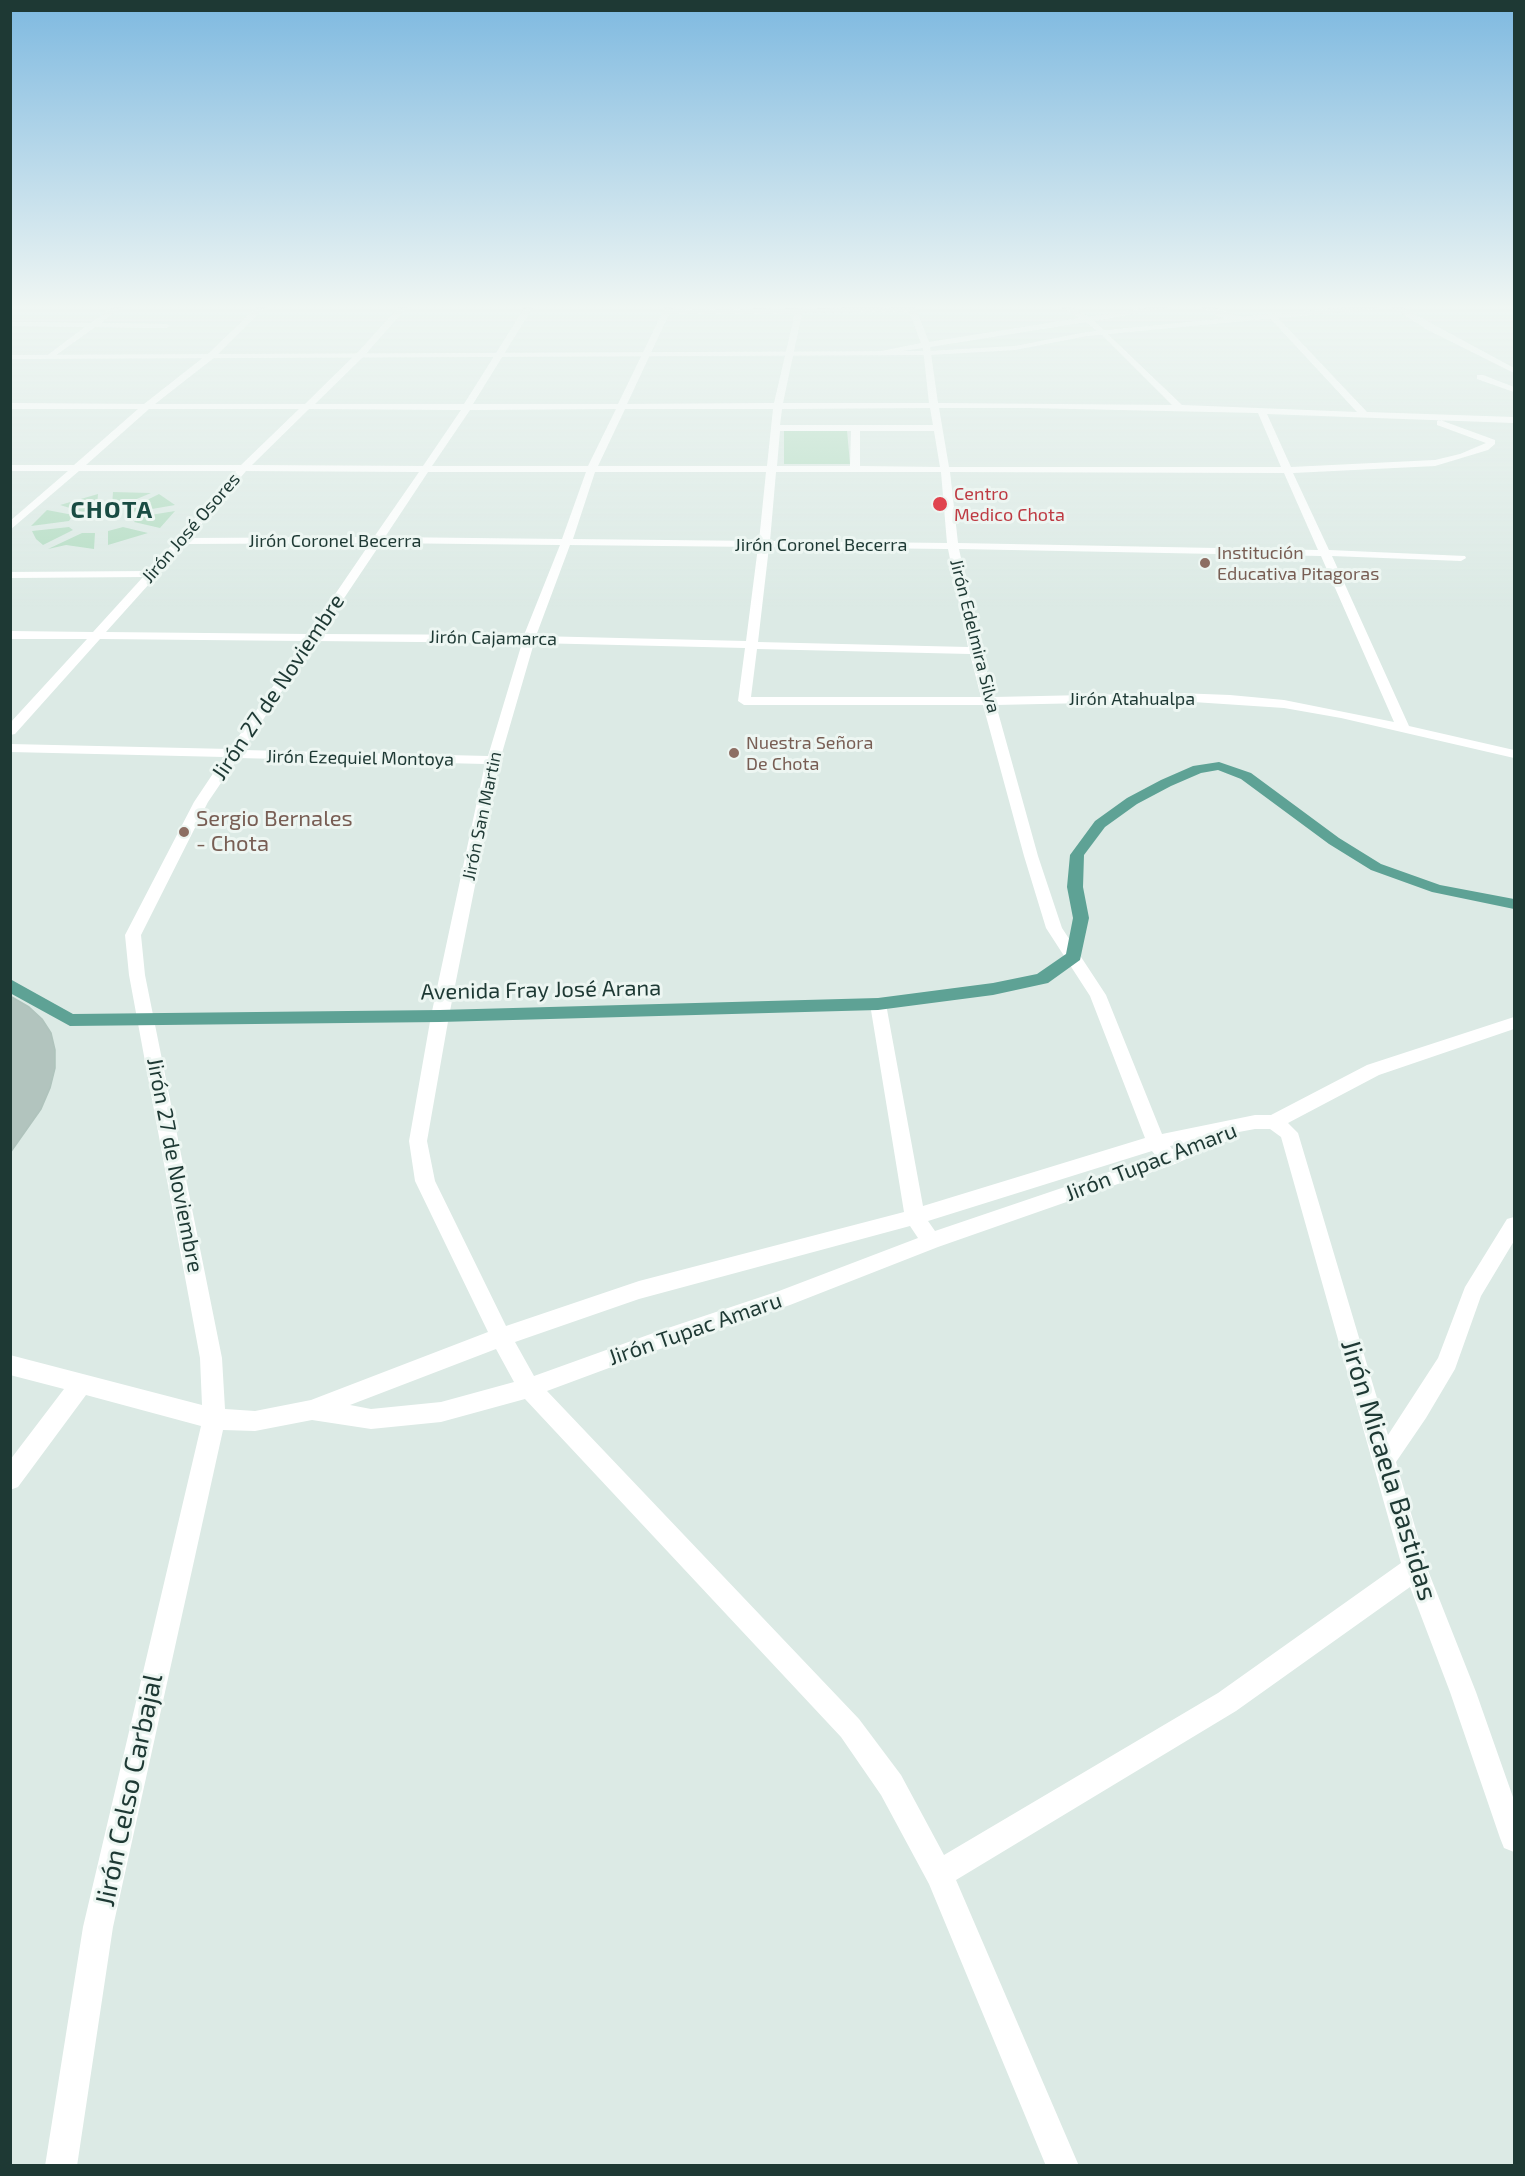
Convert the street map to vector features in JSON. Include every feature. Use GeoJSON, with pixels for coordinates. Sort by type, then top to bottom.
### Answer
{"type":"FeatureCollection","features":[{"type":"Feature","properties":{"kind":"main road"},"geometry":{"type":"LineString","coordinates":[[1074,957],[1081,918],[1075,887],[1077,855],[1100,824],[1132,801],[1166,783],[1198,769],[1220,766],[1246,776],[1334,841],[1376,867],[1437,889],[1515,904]]}},
{"type":"Feature","properties":{"kind":"main road","name":"Avenida Fray José Arana"},"geometry":{"type":"LineString","coordinates":[[10,985],[70,1020],[440,1016],[878,1004],[993,989],[1042,979],[1074,957]]}},
{"type":"Feature","properties":{"kind":"street"},"geometry":{"type":"LineString","coordinates":[[10,527],[144,409]]}},
{"type":"Feature","properties":{"kind":"street","name":"Jirón José Osores"},"geometry":{"type":"LineString","coordinates":[[10,731],[182,541],[243,469],[306,409]]}},
{"type":"Feature","properties":{"kind":"street","name":"Jirón 27 de Noviembre"},"geometry":{"type":"LineString","coordinates":[[214,1419],[211,1358],[148,1020],[137,975],[133,935],[201,802],[465,409]]}},
{"type":"Feature","properties":{"kind":"street","name":"Jirón San Martin"},"geometry":{"type":"LineString","coordinates":[[621,409],[591,470],[529,639],[493,760],[440,1016],[418,1141],[426,1181],[501,1337],[529,1388],[850,1728],[891,1785],[939,1874],[1063,2166]]}},
{"type":"Feature","properties":{"kind":"street"},"geometry":{"type":"LineString","coordinates":[[752,645],[778,409]]}},
{"type":"Feature","properties":{"kind":"street","name":"Jirón Edelmira Silva"},"geometry":{"type":"LineString","coordinates":[[935,409],[945,469],[953,546],[975,651],[1043,895],[1054,928],[1098,995],[1156,1142],[1168,1159]]}},
{"type":"Feature","properties":{"kind":"street"},"geometry":{"type":"LineString","coordinates":[[1195,409],[1430,419],[1515,420]]}},
{"type":"Feature","properties":{"kind":"street"},"geometry":{"type":"LineString","coordinates":[[1358,409],[1365,416]]}},
{"type":"Feature","properties":{"kind":"street"},"geometry":{"type":"LineString","coordinates":[[1262,411],[1404,730]]}},
{"type":"Feature","properties":{"kind":"street"},"geometry":{"type":"LineString","coordinates":[[10,468],[1288,470],[1435,463],[1485,448],[1492,442],[1430,419]]}},
{"type":"Feature","properties":{"kind":"street"},"geometry":{"type":"LineString","coordinates":[[775,428],[938,428]]}},
{"type":"Feature","properties":{"kind":"street"},"geometry":{"type":"LineString","coordinates":[[855,468],[856,428]]}},
{"type":"Feature","properties":{"kind":"street","name":"Jirón Coronel Becerra"},"geometry":{"type":"LineString","coordinates":[[182,541],[375,540],[953,546],[1461,558]]}},
{"type":"Feature","properties":{"kind":"street"},"geometry":{"type":"LineString","coordinates":[[10,575],[151,574]]}},
{"type":"Feature","properties":{"kind":"street","name":"Jirón Cajamarca"},"geometry":{"type":"LineString","coordinates":[[10,635],[529,639],[975,651]]}},
{"type":"Feature","properties":{"kind":"street","name":"Jirón Atahualpa"},"geometry":{"type":"LineString","coordinates":[[752,645],[744,702],[990,701],[1178,697],[1230,699],[1284,704],[1341,714],[1515,754]]}},
{"type":"Feature","properties":{"kind":"street","name":"Jirón Ezequiel Montoya"},"geometry":{"type":"LineString","coordinates":[[10,748],[493,760]]}},
{"type":"Feature","properties":{"kind":"street"},"geometry":{"type":"LineString","coordinates":[[878,1004],[915,1217],[931,1241]]}},
{"type":"Feature","properties":{"kind":"street"},"geometry":{"type":"LineString","coordinates":[[1265,1122],[1373,1070],[1515,1023]]}},
{"type":"Feature","properties":{"kind":"street","name":"Jirón Tupac Amaru"},"geometry":{"type":"LineString","coordinates":[[10,1365],[214,1419],[255,1421],[311,1410],[501,1337],[639,1290],[915,1217],[1156,1142],[1265,1122]]}},
{"type":"Feature","properties":{"kind":"street","name":"Jirón Tupac Amaru"},"geometry":{"type":"LineString","coordinates":[[311,1410],[371,1419],[441,1412],[529,1388],[659,1340],[783,1299],[931,1241],[1168,1159],[1265,1122]]}},
{"type":"Feature","properties":{"kind":"street","name":"Jirón Micaela Bastidas"},"geometry":{"type":"LineString","coordinates":[[1265,1122],[1289,1133],[1415,1568],[1463,1692],[1515,1838]]}},
{"type":"Feature","properties":{"kind":"street"},"geometry":{"type":"LineString","coordinates":[[1384,1460],[1418,1411],[1447,1362],[1472,1293],[1515,1225]]}},
{"type":"Feature","properties":{"kind":"street"},"geometry":{"type":"LineString","coordinates":[[10,1479],[81,1384]]}},
{"type":"Feature","properties":{"kind":"street","name":"Jirón Celso Carbajal"},"geometry":{"type":"LineString","coordinates":[[61,2166],[98,1927],[214,1419]]}},
{"type":"Feature","properties":{"kind":"street"},"geometry":{"type":"LineString","coordinates":[[939,1874],[1227,1702],[1415,1568]]}},
{"type":"Feature","properties":{"kind":"green space"},"geometry":{"type":"Polygon","coordinates":[[[784,430],[847,430],[850,464],[784,464],[784,430]]]}},
{"type":"Feature","properties":{"kind":"green space"},"geometry":{"type":"Polygon","coordinates":[[[113,492],[151,493],[120,506],[112,506],[113,492]]]}},
{"type":"Feature","properties":{"kind":"green space"},"geometry":{"type":"Polygon","coordinates":[[[98,494],[97,507],[83,512],[60,505],[98,494]]]}},
{"type":"Feature","properties":{"kind":"green space"},"geometry":{"type":"Polygon","coordinates":[[[159,494],[175,505],[135,512],[131,508],[159,494]]]}},
{"type":"Feature","properties":{"kind":"green space"},"geometry":{"type":"Polygon","coordinates":[[[47,510],[73,515],[69,521],[31,526],[47,510]]]}},
{"type":"Feature","properties":{"kind":"green space"},"geometry":{"type":"Polygon","coordinates":[[[175,511],[160,528],[134,522],[138,517],[175,511]]]}},
{"type":"Feature","properties":{"kind":"green space"},"geometry":{"type":"Polygon","coordinates":[[[69,527],[73,530],[43,545],[32,531],[69,527]]]}},
{"type":"Feature","properties":{"kind":"green space"},"geometry":{"type":"Polygon","coordinates":[[[123,527],[148,533],[108,545],[108,531],[123,527]]]}},
{"type":"Feature","properties":{"kind":"green space"},"geometry":{"type":"Polygon","coordinates":[[[82,533],[95,533],[94,549],[66,545],[48,549],[82,533]]]}},
{"type":"Feature","properties":{"kind":"building"},"geometry":{"type":"Polygon","coordinates":[[[10,996],[29,1007],[42,1019],[51,1033],[55,1050],[55,1068],[41,1109],[10,1153],[10,996]]]}},
{"type":"Feature","properties":{"kind":"place","name":"Centro Medico Chota"},"geometry":{"type":"Point","coordinates":[940,504]}},
{"type":"Feature","properties":{"kind":"place","name":"Institución Educativa Pitagoras"},"geometry":{"type":"Point","coordinates":[1205,563]}},
{"type":"Feature","properties":{"kind":"place","name":"Nuestra Señora De Chota"},"geometry":{"type":"Point","coordinates":[734,753]}},
{"type":"Feature","properties":{"kind":"place","name":"Sergio Bernales - Chota"},"geometry":{"type":"Point","coordinates":[184,832]}},
{"type":"Feature","properties":{"kind":"district","name":"CHOTA"},"geometry":{"type":"Point","coordinates":[112,510]}}]}
